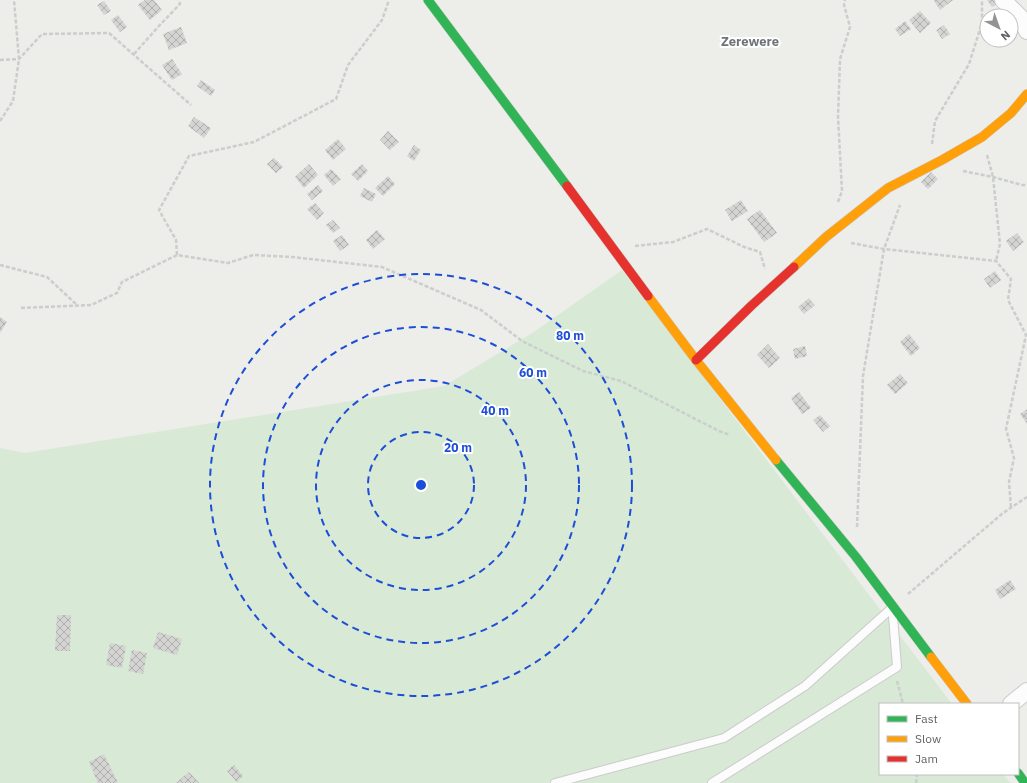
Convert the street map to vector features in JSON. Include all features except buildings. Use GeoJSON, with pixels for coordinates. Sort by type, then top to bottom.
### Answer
{"type":"FeatureCollection","features":[{"type":"Feature","properties":{"kind":"main road"},"geometry":{"type":"LineString","coordinates":[[428,0],[696,360],[764,446],[856,557],[966,703]]}},
{"type":"Feature","properties":{"kind":"main road"},"geometry":{"type":"LineString","coordinates":[[696,360],[770,288],[826,237],[888,188],[933,165],[982,137],[1011,113],[1027,94]]}},
{"type":"Feature","properties":{"kind":"main road"},"geometry":{"type":"LineString","coordinates":[[1019,774],[1025,783]]}},
{"type":"Feature","properties":{"kind":"street"},"geometry":{"type":"LineString","coordinates":[[1002,0],[1021,18],[1027,31]]}},
{"type":"Feature","properties":{"kind":"street"},"geometry":{"type":"LineString","coordinates":[[1012,703],[1027,691]]}},
{"type":"Feature","properties":{"kind":"lane"},"geometry":{"type":"LineString","coordinates":[[712,783],[897,667],[893,607]]}},
{"type":"Feature","properties":{"kind":"lane"},"geometry":{"type":"LineString","coordinates":[[555,783],[724,738],[805,686],[893,607]]}},
{"type":"Feature","properties":{"kind":"path"},"geometry":{"type":"LineString","coordinates":[[0,121],[12,101],[19,59],[14,0]]}},
{"type":"Feature","properties":{"kind":"path"},"geometry":{"type":"LineString","coordinates":[[134,54],[180,4],[179,0]]}},
{"type":"Feature","properties":{"kind":"path"},"geometry":{"type":"LineString","coordinates":[[177,255],[176,240],[160,210],[189,156],[254,142],[336,99],[348,65],[382,20],[389,0]]}},
{"type":"Feature","properties":{"kind":"path"},"geometry":{"type":"LineString","coordinates":[[837,204],[842,191],[838,117],[840,59],[850,27],[844,5],[845,0]]}},
{"type":"Feature","properties":{"kind":"path"},"geometry":{"type":"LineString","coordinates":[[932,148],[935,121],[969,64],[982,23],[982,0]]}},
{"type":"Feature","properties":{"kind":"path"},"geometry":{"type":"LineString","coordinates":[[0,60],[19,59],[42,34],[109,33],[191,105]]}},
{"type":"Feature","properties":{"kind":"path"},"geometry":{"type":"LineString","coordinates":[[982,137],[993,176],[1000,244],[996,261]]}},
{"type":"Feature","properties":{"kind":"path"},"geometry":{"type":"LineString","coordinates":[[933,165],[993,176],[1022,185],[1027,185]]}},
{"type":"Feature","properties":{"kind":"path"},"geometry":{"type":"LineString","coordinates":[[856,557],[863,376],[884,249],[910,177]]}},
{"type":"Feature","properties":{"kind":"path"},"geometry":{"type":"LineString","coordinates":[[618,256],[636,245],[673,242],[707,229],[744,247],[760,252],[770,288]]}},
{"type":"Feature","properties":{"kind":"path"},"geometry":{"type":"LineString","coordinates":[[826,237],[884,249],[996,261],[1012,279],[1008,300],[1026,335],[1006,429],[1014,458],[1009,482],[1011,508]]}},
{"type":"Feature","properties":{"kind":"path"},"geometry":{"type":"LineString","coordinates":[[21,308],[91,305],[117,292],[122,282],[177,255],[228,262],[253,255],[292,257],[382,267],[481,310],[522,341],[583,371],[621,381],[719,431],[734,436]]}},
{"type":"Feature","properties":{"kind":"path"},"geometry":{"type":"LineString","coordinates":[[0,265],[47,277],[77,305]]}},
{"type":"Feature","properties":{"kind":"path"},"geometry":{"type":"LineString","coordinates":[[893,607],[1003,513],[1027,497]]}},
{"type":"Feature","properties":{"kind":"path"},"geometry":{"type":"LineString","coordinates":[[897,667],[897,684],[903,703]]}},
{"type":"Feature","properties":{"kind":"green space"},"geometry":{"type":"Polygon","coordinates":[[[622,270],[951,703],[879,703],[879,775],[1004,775],[1010,783],[0,783],[0,448],[25,453],[444,386],[534,332],[622,270]]]}},
{"type":"Feature","properties":{"kind":"traffic: fast"},"geometry":{"type":"LineString","coordinates":[[428,0],[567,186]]}},
{"type":"Feature","properties":{"kind":"traffic: fast"},"geometry":{"type":"LineString","coordinates":[[776,460],[856,557],[931,657]]}},
{"type":"Feature","properties":{"kind":"traffic: fast"},"geometry":{"type":"LineString","coordinates":[[1019,774],[1025,783]]}},
{"type":"Feature","properties":{"kind":"traffic: slow"},"geometry":{"type":"LineString","coordinates":[[794,267],[826,237],[888,188],[982,137],[1011,113],[1027,94]]}},
{"type":"Feature","properties":{"kind":"traffic: slow"},"geometry":{"type":"LineString","coordinates":[[648,296],[696,360],[776,460]]}},
{"type":"Feature","properties":{"kind":"traffic: slow"},"geometry":{"type":"LineString","coordinates":[[931,657],[966,703]]}},
{"type":"Feature","properties":{"kind":"traffic: jam"},"geometry":{"type":"LineString","coordinates":[[567,186],[648,296]]}},
{"type":"Feature","properties":{"kind":"traffic: jam"},"geometry":{"type":"LineString","coordinates":[[696,360],[751,306],[794,267]]}},
{"type":"Feature","properties":{"kind":"district","name":"Zerewere"},"geometry":{"type":"Point","coordinates":[750,41]}}]}
